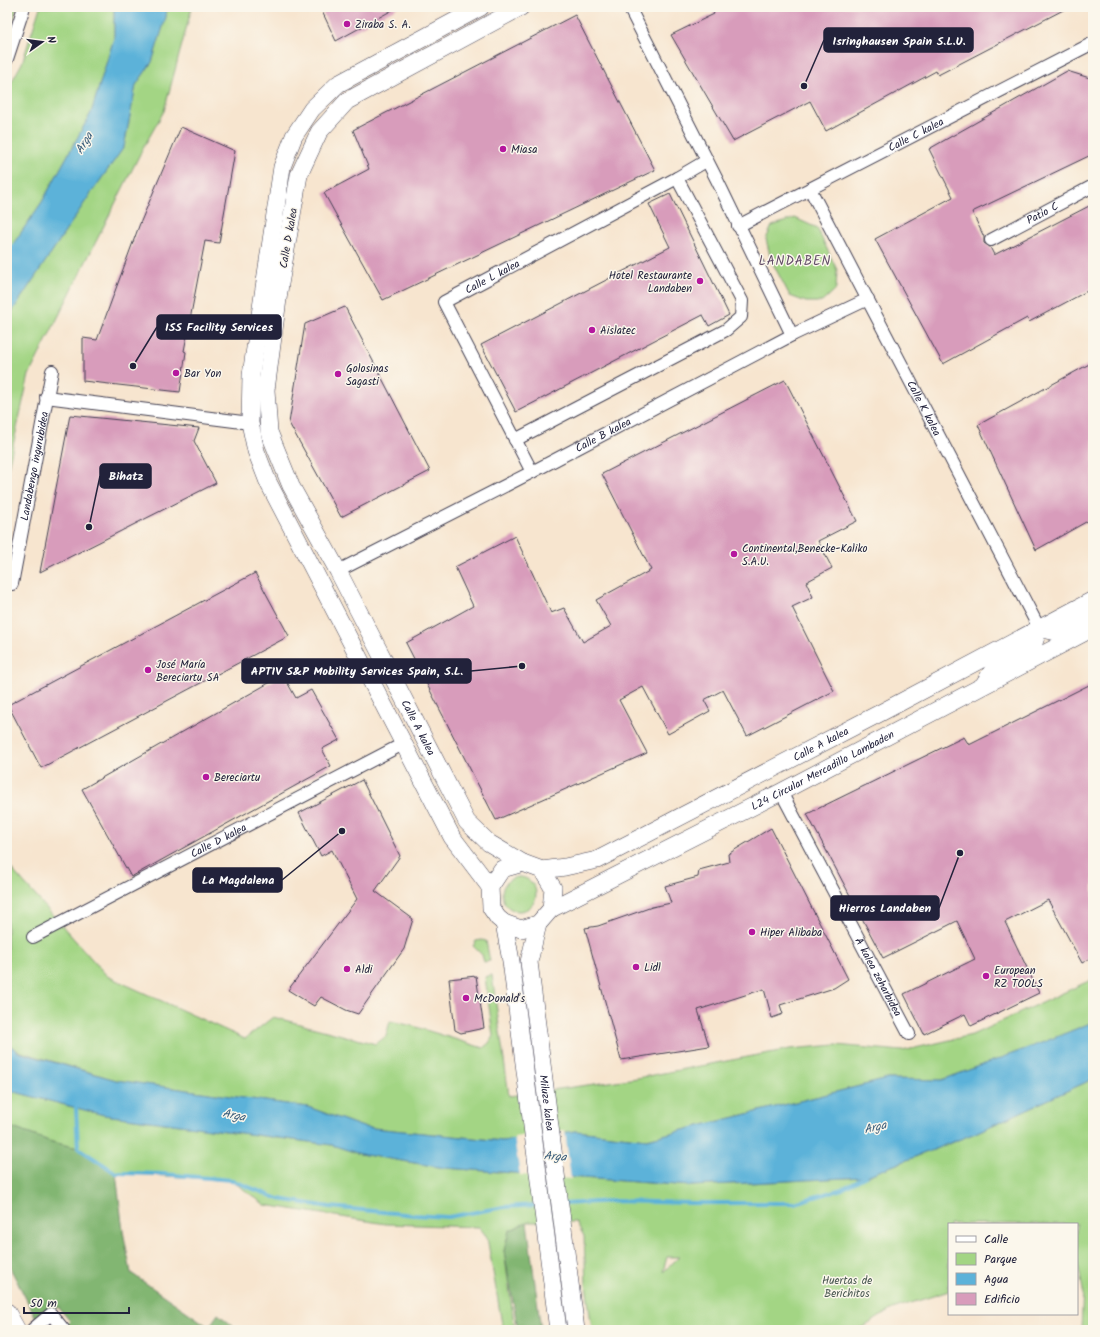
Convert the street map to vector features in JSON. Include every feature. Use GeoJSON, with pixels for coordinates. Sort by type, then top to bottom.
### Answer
{"type":"FeatureCollection","features":[{"type":"Feature","properties":{"kind":"main road","name":"Calle D kalea"},"geometry":{"type":"LineString","coordinates":[[320,583],[268,482],[256,451],[250,422],[251,376],[282,167],[294,136],[312,109],[338,84],[481,7]]}},
{"type":"Feature","properties":{"kind":"main road","name":"Calle D kalea"},"geometry":{"type":"LineString","coordinates":[[338,570],[291,486],[269,432],[266,390],[280,284],[299,175],[319,132],[347,101],[521,7]]}},
{"type":"Feature","properties":{"kind":"main road"},"geometry":{"type":"LineString","coordinates":[[300,544],[310,548],[321,568],[338,570],[330,587],[342,614],[347,636]]}},
{"type":"Feature","properties":{"kind":"main road","name":"Calle A kalea"},"geometry":{"type":"LineString","coordinates":[[338,570],[467,822],[489,843],[523,863]]}},
{"type":"Feature","properties":{"kind":"main road","name":"Calle A kalea"},"geometry":{"type":"LineString","coordinates":[[320,583],[452,837],[490,887]]}},
{"type":"Feature","properties":{"kind":"main road","name":"Calle A kalea"},"geometry":{"type":"LineString","coordinates":[[542,870],[597,860],[884,711],[1093,600]]}},
{"type":"Feature","properties":{"kind":"main road"},"geometry":{"type":"LineString","coordinates":[[984,685],[996,665],[1033,646],[1040,628],[1056,632],[1067,629],[1093,616]]}},
{"type":"Feature","properties":{"kind":"main road","name":"L24 Circular Mercadillo Lambaden"},"geometry":{"type":"LineString","coordinates":[[551,909],[781,792],[1093,628]]}},
{"type":"Feature","properties":{"kind":"main road"},"geometry":{"type":"LineString","coordinates":[[523,863],[542,870],[553,888],[551,909],[538,924],[521,928],[504,923],[498,918],[491,908],[490,887],[502,869],[523,863]]}},
{"type":"Feature","properties":{"kind":"main road","name":"Miluze kalea"},"geometry":{"type":"LineString","coordinates":[[504,923],[558,1330]]}},
{"type":"Feature","properties":{"kind":"main road","name":"Miluze kalea"},"geometry":{"type":"LineString","coordinates":[[538,924],[529,962],[576,1330]]}},
{"type":"Feature","properties":{"kind":"main road"},"geometry":{"type":"LineString","coordinates":[[7,1312],[25,1330]]}},
{"type":"Feature","properties":{"kind":"street"},"geometry":{"type":"LineString","coordinates":[[7,59],[24,7]]}},
{"type":"Feature","properties":{"kind":"street"},"geometry":{"type":"LineString","coordinates":[[629,7],[792,335]]}},
{"type":"Feature","properties":{"kind":"street","name":"Calle C kalea"},"geometry":{"type":"LineString","coordinates":[[738,226],[1093,43]]}},
{"type":"Feature","properties":{"kind":"street","name":"Calle L kalea"},"geometry":{"type":"LineString","coordinates":[[532,472],[444,302],[677,178],[706,161]]}},
{"type":"Feature","properties":{"kind":"street"},"geometry":{"type":"LineString","coordinates":[[515,440],[726,330],[740,317],[742,301],[677,178]]}},
{"type":"Feature","properties":{"kind":"street","name":"Patio C"},"geometry":{"type":"LineString","coordinates":[[992,240],[1093,186]]}},
{"type":"Feature","properties":{"kind":"street","name":"Calle K kalea"},"geometry":{"type":"LineString","coordinates":[[810,189],[1040,628]]}},
{"type":"Feature","properties":{"kind":"street","name":"Calle B kalea"},"geometry":{"type":"LineString","coordinates":[[338,570],[532,472],[792,335],[868,299]]}},
{"type":"Feature","properties":{"kind":"street","name":"Landabengo ingurubidea"},"geometry":{"type":"LineString","coordinates":[[12,584],[52,371]]}},
{"type":"Feature","properties":{"kind":"street"},"geometry":{"type":"LineString","coordinates":[[46,397],[250,422]]}},
{"type":"Feature","properties":{"kind":"street","name":"Calle D kalea"},"geometry":{"type":"LineString","coordinates":[[32,937],[403,744]]}},
{"type":"Feature","properties":{"kind":"street","name":"A kalea zeharbidea"},"geometry":{"type":"LineString","coordinates":[[781,792],[909,1034]]}},
{"type":"Feature","properties":{"kind":"street"},"geometry":{"type":"LineString","coordinates":[[25,1330],[51,1314],[64,1330]]}},
{"type":"Feature","properties":{"kind":"green space"},"geometry":{"type":"Polygon","coordinates":[[[10,7],[17,7],[7,41],[7,26],[10,7]]]}},
{"type":"Feature","properties":{"kind":"green space"},"geometry":{"type":"Polygon","coordinates":[[[40,7],[114,7],[114,38],[91,113],[42,202],[7,253],[7,90],[22,63],[40,7]]]}},
{"type":"Feature","properties":{"kind":"green space"},"geometry":{"type":"Polygon","coordinates":[[[167,7],[192,7],[164,111],[142,150],[29,375],[7,472],[7,319],[89,196],[124,147],[136,85],[152,62],[166,17],[167,7]]]}},
{"type":"Feature","properties":{"kind":"green space"},"geometry":{"type":"Polygon","coordinates":[[[795,218],[817,228],[837,270],[836,289],[822,302],[806,302],[790,296],[771,260],[766,239],[772,226],[795,218]]]}},
{"type":"Feature","properties":{"kind":"green space"},"geometry":{"type":"Polygon","coordinates":[[[7,864],[107,976],[245,1039],[273,1017],[376,1044],[386,1036],[390,1021],[413,1026],[483,1048],[489,1043],[493,1036],[485,977],[492,975],[509,1096],[637,1078],[790,1049],[836,1045],[902,1051],[972,1035],[1093,979],[1093,1022],[942,1080],[888,1079],[647,1139],[576,1131],[502,1141],[363,1127],[308,1107],[116,1080],[18,1051],[7,1043],[7,864]]]}},
{"type":"Feature","properties":{"kind":"green space"},"geometry":{"type":"Polygon","coordinates":[[[522,877],[531,882],[535,887],[535,901],[531,906],[526,910],[516,911],[512,910],[503,901],[502,891],[503,887],[512,878],[522,877]]]}},
{"type":"Feature","properties":{"kind":"green space"},"geometry":{"type":"Polygon","coordinates":[[[476,941],[486,941],[490,961],[484,962],[482,955],[473,946],[476,941]]]}},
{"type":"Feature","properties":{"kind":"green space","name":"Huertas de Berichitos"},"geometry":{"type":"Polygon","coordinates":[[[1093,1079],[1093,1330],[1081,1330],[1083,1289],[1078,1265],[1078,1223],[948,1223],[948,1291],[892,1309],[859,1330],[592,1330],[586,1284],[584,1236],[576,1222],[527,1222],[509,1231],[504,1251],[515,1330],[503,1330],[487,1237],[479,1227],[386,1224],[265,1205],[231,1180],[116,1173],[78,1148],[52,1142],[7,1126],[7,1090],[104,1115],[332,1145],[360,1154],[445,1168],[691,1186],[864,1177],[973,1134],[1093,1079]],[[667,1257],[663,1272],[679,1257],[667,1257]]]}},
{"type":"Feature","properties":{"kind":"green space"},"geometry":{"type":"Polygon","coordinates":[[[7,1126],[52,1142],[78,1148],[116,1173],[123,1231],[131,1273],[209,1327],[218,1314],[238,1330],[71,1330],[66,1325],[70,1321],[58,1307],[37,1320],[7,1262],[7,1126]]]}},
{"type":"Feature","properties":{"kind":"green space"},"geometry":{"type":"Polygon","coordinates":[[[527,1222],[541,1330],[518,1330],[504,1251],[509,1231],[527,1222]]]}},
{"type":"Feature","properties":{"kind":"water","name":"Arga"},"geometry":{"type":"Polygon","coordinates":[[[114,7],[167,7],[166,17],[152,62],[136,85],[124,147],[89,196],[7,319],[7,253],[42,202],[91,113],[114,38],[114,7]]]}},
{"type":"Feature","properties":{"kind":"water","name":"Arga"},"geometry":{"type":"Polygon","coordinates":[[[1093,1022],[1093,1079],[973,1134],[864,1177],[691,1186],[445,1168],[360,1154],[332,1145],[104,1115],[7,1090],[7,1043],[18,1052],[116,1080],[308,1107],[363,1127],[502,1141],[576,1131],[647,1139],[888,1079],[942,1080],[1093,1022]]]}},
{"type":"Feature","properties":{"kind":"pier"},"geometry":{"type":"Polygon","coordinates":[[[565,1130],[571,1179],[520,1175],[514,1137],[565,1130]]]}},
{"type":"Feature","properties":{"kind":"building","name":"Ziraba S. A."},"geometry":{"type":"Polygon","coordinates":[[[320,7],[398,7],[336,41],[320,7]]]}},
{"type":"Feature","properties":{"kind":"building"},"geometry":{"type":"Polygon","coordinates":[[[711,7],[1069,7],[938,75],[936,71],[826,131],[810,101],[733,141],[671,35],[714,14],[711,7]]]}},
{"type":"Feature","properties":{"kind":"building","name":"Miasa"},"geometry":{"type":"Polygon","coordinates":[[[575,15],[655,170],[383,300],[324,193],[369,169],[353,130],[575,15]]]}},
{"type":"Feature","properties":{"kind":"building"},"geometry":{"type":"Polygon","coordinates":[[[1067,71],[1093,79],[1093,154],[972,212],[984,237],[984,243],[990,247],[994,255],[1093,204],[1093,288],[1029,322],[1027,318],[943,364],[875,239],[953,197],[929,149],[1067,71]]]}},
{"type":"Feature","properties":{"kind":"building"},"geometry":{"type":"Polygon","coordinates":[[[181,127],[235,151],[219,243],[205,241],[184,351],[186,352],[180,392],[83,381],[83,338],[97,340],[139,226],[181,127]]]}},
{"type":"Feature","properties":{"kind":"building","name":"Aislatec"},"geometry":{"type":"Polygon","coordinates":[[[670,194],[729,315],[709,326],[703,315],[516,412],[481,345],[670,247],[649,204],[670,194]]]}},
{"type":"Feature","properties":{"kind":"building","name":"Golosinas Sagasti"},"geometry":{"type":"Polygon","coordinates":[[[345,307],[430,471],[341,517],[289,423],[305,324],[345,307]]]}},
{"type":"Feature","properties":{"kind":"building"},"geometry":{"type":"Polygon","coordinates":[[[1093,362],[1093,518],[1036,550],[978,425],[1093,362]]]}},
{"type":"Feature","properties":{"kind":"building"},"geometry":{"type":"Polygon","coordinates":[[[785,380],[857,521],[818,541],[832,568],[806,582],[813,597],[792,607],[834,691],[747,736],[723,690],[704,700],[710,711],[668,734],[643,687],[619,700],[647,753],[496,820],[406,643],[473,606],[455,567],[515,536],[551,613],[564,608],[583,642],[611,626],[596,600],[651,570],[602,474],[785,380]]]}},
{"type":"Feature","properties":{"kind":"building"},"geometry":{"type":"Polygon","coordinates":[[[70,415],[199,428],[194,441],[216,483],[40,572],[70,415]]]}},
{"type":"Feature","properties":{"kind":"building","name":"José María Bereciartu SA"},"geometry":{"type":"Polygon","coordinates":[[[255,573],[289,636],[41,768],[8,705],[255,573]]]}},
{"type":"Feature","properties":{"kind":"building","name":"Bereciartu"},"geometry":{"type":"Polygon","coordinates":[[[283,675],[296,698],[311,690],[339,740],[322,749],[331,766],[131,877],[82,789],[283,675]]]}},
{"type":"Feature","properties":{"kind":"building"},"geometry":{"type":"Polygon","coordinates":[[[1093,683],[1093,957],[1082,963],[1048,900],[1005,922],[1039,993],[971,1026],[965,1014],[924,1034],[904,994],[975,959],[957,921],[883,958],[807,814],[964,737],[969,745],[1093,683]]]}},
{"type":"Feature","properties":{"kind":"building"},"geometry":{"type":"Polygon","coordinates":[[[362,780],[400,856],[375,891],[413,919],[404,949],[358,1014],[346,1010],[321,997],[314,1006],[288,990],[357,899],[332,850],[321,856],[299,813],[362,780]]]}},
{"type":"Feature","properties":{"kind":"building","name":"Hiper Alibaba"},"geometry":{"type":"Polygon","coordinates":[[[771,828],[848,979],[834,988],[780,1005],[783,1014],[772,1018],[764,989],[698,1010],[709,1046],[621,1060],[585,928],[598,926],[652,907],[671,903],[665,886],[698,877],[699,870],[729,862],[728,854],[771,828]]]}},
{"type":"Feature","properties":{"kind":"building","name":"McDonald's"},"geometry":{"type":"Polygon","coordinates":[[[476,976],[484,1028],[461,1033],[455,1030],[449,979],[476,976]]]}},
{"type":"Feature","properties":{"kind":"waterway"},"geometry":{"type":"LineString","coordinates":[[75,1103],[78,1148],[116,1173],[164,1174],[231,1180],[279,1199],[330,1207],[415,1215],[448,1217],[504,1207],[538,1205]]}},
{"type":"Feature","properties":{"kind":"waterway"},"geometry":{"type":"LineString","coordinates":[[563,1204],[614,1201],[794,1203],[842,1189],[864,1177],[867,1173]]}},
{"type":"Feature","properties":{"kind":"place","name":"Ziraba S. A."},"geometry":{"type":"Point","coordinates":[347,24]}},
{"type":"Feature","properties":{"kind":"place","name":"Isringhausen Spain S.L.U."},"geometry":{"type":"Point","coordinates":[804,86]}},
{"type":"Feature","properties":{"kind":"place","name":"Miasa"},"geometry":{"type":"Point","coordinates":[503,149]}},
{"type":"Feature","properties":{"kind":"place","name":"Hotel Restaurante Landaben"},"geometry":{"type":"Point","coordinates":[700,281]}},
{"type":"Feature","properties":{"kind":"place","name":"Aislatec"},"geometry":{"type":"Point","coordinates":[592,330]}},
{"type":"Feature","properties":{"kind":"place","name":"ISS Facility Services"},"geometry":{"type":"Point","coordinates":[133,366]}},
{"type":"Feature","properties":{"kind":"place","name":"Bar Yon"},"geometry":{"type":"Point","coordinates":[176,373]}},
{"type":"Feature","properties":{"kind":"place","name":"Golosinas Sagasti"},"geometry":{"type":"Point","coordinates":[338,374]}},
{"type":"Feature","properties":{"kind":"place","name":"Bihatz"},"geometry":{"type":"Point","coordinates":[89,527]}},
{"type":"Feature","properties":{"kind":"place","name":"Continental,Benecke-Kaliko S.A.U."},"geometry":{"type":"Point","coordinates":[734,554]}},
{"type":"Feature","properties":{"kind":"place","name":"APTIV S&P Mobility Services Spain, S.L."},"geometry":{"type":"Point","coordinates":[522,666]}},
{"type":"Feature","properties":{"kind":"place","name":"José María Bereciartu SA"},"geometry":{"type":"Point","coordinates":[148,670]}},
{"type":"Feature","properties":{"kind":"place","name":"Bereciartu"},"geometry":{"type":"Point","coordinates":[206,777]}},
{"type":"Feature","properties":{"kind":"place","name":"La Magdalena"},"geometry":{"type":"Point","coordinates":[342,831]}},
{"type":"Feature","properties":{"kind":"place","name":"Hierros Landaben"},"geometry":{"type":"Point","coordinates":[960,853]}},
{"type":"Feature","properties":{"kind":"place","name":"Hiper Alibaba"},"geometry":{"type":"Point","coordinates":[752,932]}},
{"type":"Feature","properties":{"kind":"place","name":"Lidl"},"geometry":{"type":"Point","coordinates":[636,967]}},
{"type":"Feature","properties":{"kind":"place","name":"Aldi"},"geometry":{"type":"Point","coordinates":[347,969]}},
{"type":"Feature","properties":{"kind":"place","name":"European RZ TOOLS"},"geometry":{"type":"Point","coordinates":[986,976]}},
{"type":"Feature","properties":{"kind":"place","name":"McDonald's"},"geometry":{"type":"Point","coordinates":[466,998]}},
{"type":"Feature","properties":{"kind":"district","name":"LANDABEN"},"geometry":{"type":"Point","coordinates":[795,260]}}]}
